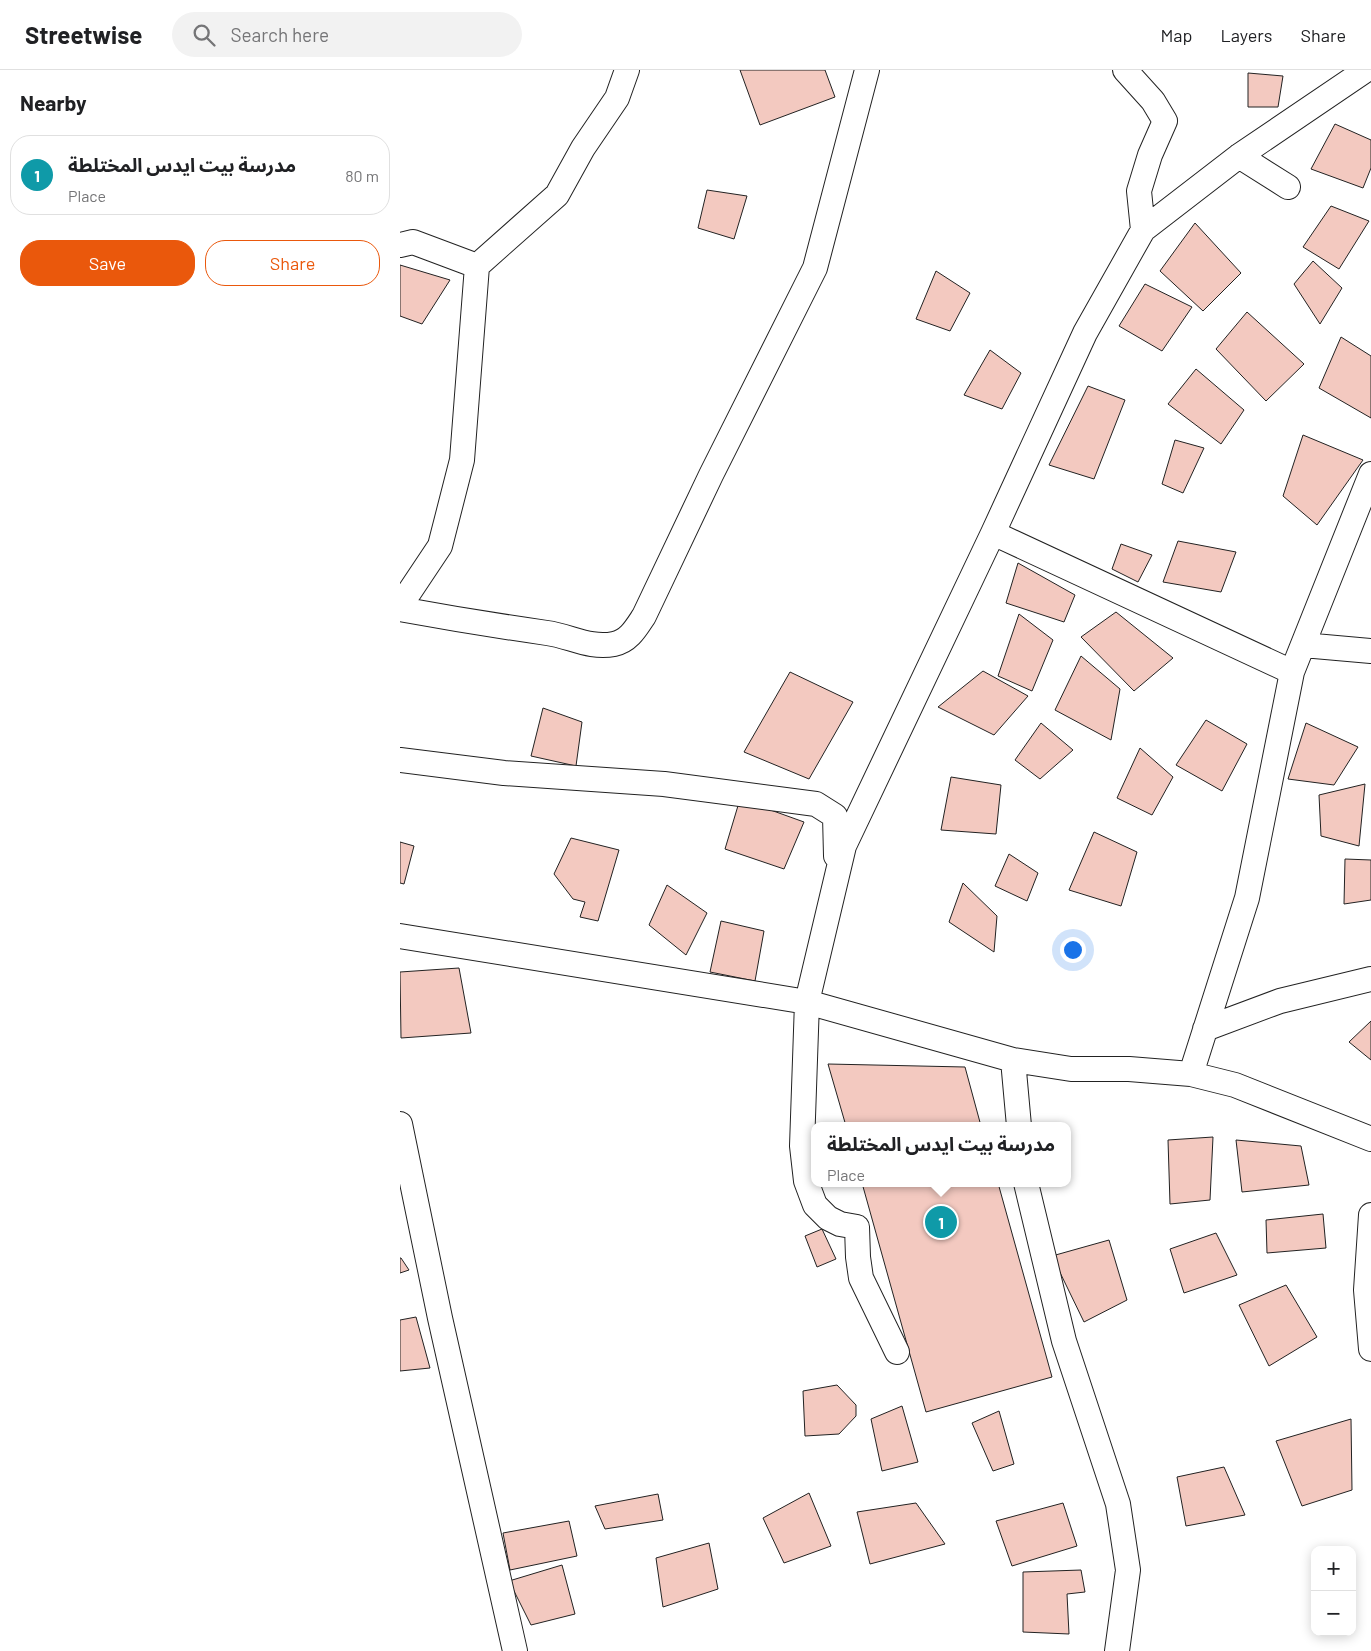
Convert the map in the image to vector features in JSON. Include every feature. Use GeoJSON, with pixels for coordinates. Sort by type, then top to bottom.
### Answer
{"type":"FeatureCollection","features":[{"type":"Feature","properties":{"kind":"street"},"geometry":{"type":"LineString","coordinates":[[627,70],[617,98],[583,148],[557,195],[477,266],[462,460],[440,546],[400,608],[511,629],[549,633],[601,646],[617,644],[630,636],[644,616],[711,476],[815,268],[867,70]]}},
{"type":"Feature","properties":{"kind":"street"},"geometry":{"type":"LineString","coordinates":[[1125,70],[1153,101],[1165,121],[1150,155],[1139,190],[1143,230]]}},
{"type":"Feature","properties":{"kind":"street"},"geometry":{"type":"LineString","coordinates":[[897,1352],[861,1278],[857,1227],[840,1224],[828,1218],[815,1205],[806,1181],[802,1146],[807,1002],[844,846],[993,533],[1085,333],[1143,230],[1239,156],[1366,70]]}},
{"type":"Feature","properties":{"kind":"street"},"geometry":{"type":"LineString","coordinates":[[1239,156],[1288,187]]}},
{"type":"Feature","properties":{"kind":"street"},"geometry":{"type":"LineString","coordinates":[[400,245],[413,242],[477,266]]}},
{"type":"Feature","properties":{"kind":"street"},"geometry":{"type":"LineString","coordinates":[[1191,1074],[1247,898],[1292,672],[1371,474]]}},
{"type":"Feature","properties":{"kind":"street"},"geometry":{"type":"LineString","coordinates":[[993,533],[1292,672]]}},
{"type":"Feature","properties":{"kind":"street"},"geometry":{"type":"LineString","coordinates":[[1303,645],[1371,651]]}},
{"type":"Feature","properties":{"kind":"street"},"geometry":{"type":"LineString","coordinates":[[400,760],[504,773],[664,784],[816,804],[835,816],[836,856],[844,846]]}},
{"type":"Feature","properties":{"kind":"street"},"geometry":{"type":"LineString","coordinates":[[400,936],[807,1002],[1013,1060],[1071,1069],[1129,1069],[1191,1074],[1234,1085],[1371,1140]]}},
{"type":"Feature","properties":{"kind":"street"},"geometry":{"type":"LineString","coordinates":[[1205,1028],[1280,1001],[1371,979]]}},
{"type":"Feature","properties":{"kind":"street"},"geometry":{"type":"LineString","coordinates":[[1013,1060],[1019,1122]]}},
{"type":"Feature","properties":{"kind":"street"},"geometry":{"type":"LineString","coordinates":[[400,1124],[440,1318],[515,1651]]}},
{"type":"Feature","properties":{"kind":"street"},"geometry":{"type":"LineString","coordinates":[[1027,1187],[1064,1341],[1118,1504],[1128,1570],[1117,1651]]}},
{"type":"Feature","properties":{"kind":"street"},"geometry":{"type":"LineString","coordinates":[[1371,1216],[1366,1290],[1371,1349]]}},
{"type":"Feature","properties":{"kind":"building"},"geometry":{"type":"Polygon","coordinates":[[[740,70],[825,70],[835,97],[760,125],[740,70]]]}},
{"type":"Feature","properties":{"kind":"building"},"geometry":{"type":"Polygon","coordinates":[[[1248,73],[1283,76],[1278,107],[1248,107],[1248,73]]]}},
{"type":"Feature","properties":{"kind":"building"},"geometry":{"type":"Polygon","coordinates":[[[1335,124],[1371,140],[1371,168],[1363,188],[1311,169],[1335,124]]]}},
{"type":"Feature","properties":{"kind":"building"},"geometry":{"type":"Polygon","coordinates":[[[707,190],[747,196],[734,239],[698,228],[707,190]]]}},
{"type":"Feature","properties":{"kind":"building"},"geometry":{"type":"Polygon","coordinates":[[[1331,206],[1369,221],[1339,269],[1303,247],[1331,206]]]}},
{"type":"Feature","properties":{"kind":"building"},"geometry":{"type":"Polygon","coordinates":[[[1195,223],[1241,273],[1203,311],[1160,271],[1195,223]]]}},
{"type":"Feature","properties":{"kind":"building"},"geometry":{"type":"Polygon","coordinates":[[[1313,261],[1342,288],[1320,324],[1294,284],[1313,261]]]}},
{"type":"Feature","properties":{"kind":"building"},"geometry":{"type":"Polygon","coordinates":[[[400,265],[450,280],[422,324],[400,316],[400,265]]]}},
{"type":"Feature","properties":{"kind":"building"},"geometry":{"type":"Polygon","coordinates":[[[936,271],[970,293],[950,331],[916,319],[936,271]]]}},
{"type":"Feature","properties":{"kind":"building"},"geometry":{"type":"Polygon","coordinates":[[[1145,284],[1192,307],[1162,351],[1119,326],[1145,284]]]}},
{"type":"Feature","properties":{"kind":"building"},"geometry":{"type":"Polygon","coordinates":[[[1247,312],[1304,364],[1266,401],[1216,349],[1247,312]]]}},
{"type":"Feature","properties":{"kind":"building"},"geometry":{"type":"Polygon","coordinates":[[[1341,337],[1371,356],[1371,418],[1319,388],[1341,337]]]}},
{"type":"Feature","properties":{"kind":"building"},"geometry":{"type":"Polygon","coordinates":[[[990,350],[1021,373],[1002,409],[964,395],[990,350]]]}},
{"type":"Feature","properties":{"kind":"building"},"geometry":{"type":"Polygon","coordinates":[[[1196,369],[1244,410],[1221,444],[1168,404],[1196,369]]]}},
{"type":"Feature","properties":{"kind":"building"},"geometry":{"type":"Polygon","coordinates":[[[1088,386],[1125,400],[1094,479],[1049,465],[1088,386]]]}},
{"type":"Feature","properties":{"kind":"building"},"geometry":{"type":"Polygon","coordinates":[[[1303,435],[1363,460],[1317,525],[1283,496],[1303,435]]]}},
{"type":"Feature","properties":{"kind":"building"},"geometry":{"type":"Polygon","coordinates":[[[1175,440],[1204,448],[1183,493],[1162,484],[1175,440]]]}},
{"type":"Feature","properties":{"kind":"building"},"geometry":{"type":"Polygon","coordinates":[[[1178,541],[1236,552],[1221,592],[1163,582],[1178,541]]]}},
{"type":"Feature","properties":{"kind":"building"},"geometry":{"type":"Polygon","coordinates":[[[1121,544],[1152,555],[1138,582],[1112,569],[1121,544]]]}},
{"type":"Feature","properties":{"kind":"building"},"geometry":{"type":"Polygon","coordinates":[[[1018,563],[1075,595],[1064,622],[1006,603],[1018,563]]]}},
{"type":"Feature","properties":{"kind":"building"},"geometry":{"type":"Polygon","coordinates":[[[1116,612],[1173,658],[1134,691],[1081,637],[1116,612]]]}},
{"type":"Feature","properties":{"kind":"building"},"geometry":{"type":"Polygon","coordinates":[[[1019,614],[1053,640],[1032,691],[998,676],[1019,614]]]}},
{"type":"Feature","properties":{"kind":"building"},"geometry":{"type":"Polygon","coordinates":[[[1081,656],[1120,689],[1111,740],[1055,710],[1081,656]]]}},
{"type":"Feature","properties":{"kind":"building"},"geometry":{"type":"Polygon","coordinates":[[[983,671],[1028,696],[994,735],[938,707],[983,671]]]}},
{"type":"Feature","properties":{"kind":"building"},"geometry":{"type":"Polygon","coordinates":[[[790,672],[853,702],[809,779],[744,752],[790,672]]]}},
{"type":"Feature","properties":{"kind":"building"},"geometry":{"type":"Polygon","coordinates":[[[543,708],[582,722],[576,766],[531,756],[543,708]]]}},
{"type":"Feature","properties":{"kind":"building"},"geometry":{"type":"Polygon","coordinates":[[[1206,720],[1247,744],[1222,791],[1176,765],[1206,720]]]}},
{"type":"Feature","properties":{"kind":"building"},"geometry":{"type":"Polygon","coordinates":[[[1041,723],[1073,750],[1040,779],[1015,760],[1041,723]]]}},
{"type":"Feature","properties":{"kind":"building"},"geometry":{"type":"Polygon","coordinates":[[[1306,723],[1358,747],[1334,785],[1288,779],[1306,723]]]}},
{"type":"Feature","properties":{"kind":"building"},"geometry":{"type":"Polygon","coordinates":[[[1140,748],[1173,777],[1152,815],[1117,798],[1140,748]]]}},
{"type":"Feature","properties":{"kind":"building"},"geometry":{"type":"Polygon","coordinates":[[[951,777],[1001,785],[996,834],[941,830],[951,777]]]}},
{"type":"Feature","properties":{"kind":"building"},"geometry":{"type":"Polygon","coordinates":[[[1365,784],[1359,846],[1321,836],[1319,795],[1365,784]]]}},
{"type":"Feature","properties":{"kind":"building"},"geometry":{"type":"Polygon","coordinates":[[[740,799],[804,822],[784,869],[725,849],[740,799]]]}},
{"type":"Feature","properties":{"kind":"building"},"geometry":{"type":"Polygon","coordinates":[[[1094,832],[1137,852],[1121,906],[1069,890],[1094,832]]]}},
{"type":"Feature","properties":{"kind":"building"},"geometry":{"type":"Polygon","coordinates":[[[571,838],[619,850],[598,921],[580,917],[585,902],[573,899],[554,874],[571,838]]]}},
{"type":"Feature","properties":{"kind":"building"},"geometry":{"type":"Polygon","coordinates":[[[400,842],[414,846],[404,884],[400,883],[400,842]]]}},
{"type":"Feature","properties":{"kind":"building"},"geometry":{"type":"Polygon","coordinates":[[[1009,854],[1038,873],[1027,901],[995,886],[1009,854]]]}},
{"type":"Feature","properties":{"kind":"building"},"geometry":{"type":"Polygon","coordinates":[[[1345,859],[1371,860],[1371,900],[1344,904],[1345,859]]]}},
{"type":"Feature","properties":{"kind":"building"},"geometry":{"type":"Polygon","coordinates":[[[963,883],[997,916],[994,952],[949,922],[963,883]]]}},
{"type":"Feature","properties":{"kind":"building"},"geometry":{"type":"Polygon","coordinates":[[[667,885],[707,913],[686,955],[649,925],[667,885]]]}},
{"type":"Feature","properties":{"kind":"building"},"geometry":{"type":"Polygon","coordinates":[[[721,921],[764,931],[755,981],[710,972],[721,921]]]}},
{"type":"Feature","properties":{"kind":"building"},"geometry":{"type":"Polygon","coordinates":[[[459,968],[471,1033],[401,1038],[400,972],[459,968]]]}},
{"type":"Feature","properties":{"kind":"building"},"geometry":{"type":"Polygon","coordinates":[[[1371,1021],[1371,1060],[1349,1042],[1371,1021]]]}},
{"type":"Feature","properties":{"kind":"building"},"geometry":{"type":"Polygon","coordinates":[[[828,1064],[965,1067],[980,1122],[845,1122],[828,1064]]]}},
{"type":"Feature","properties":{"kind":"building"},"geometry":{"type":"Polygon","coordinates":[[[1213,1137],[1210,1200],[1170,1204],[1168,1140],[1213,1137]]]}},
{"type":"Feature","properties":{"kind":"building"},"geometry":{"type":"Polygon","coordinates":[[[1236,1140],[1301,1146],[1309,1185],[1242,1192],[1236,1140]]]}},
{"type":"Feature","properties":{"kind":"building"},"geometry":{"type":"Polygon","coordinates":[[[863,1187],[999,1187],[1052,1377],[926,1412],[863,1187]]]}},
{"type":"Feature","properties":{"kind":"building"},"geometry":{"type":"Polygon","coordinates":[[[1323,1214],[1326,1248],[1267,1253],[1266,1220],[1323,1214]]]}},
{"type":"Feature","properties":{"kind":"building"},"geometry":{"type":"Polygon","coordinates":[[[822,1229],[836,1259],[817,1267],[805,1236],[822,1229]]]}},
{"type":"Feature","properties":{"kind":"building"},"geometry":{"type":"Polygon","coordinates":[[[1216,1233],[1237,1275],[1184,1293],[1170,1249],[1216,1233]]]}},
{"type":"Feature","properties":{"kind":"building"},"geometry":{"type":"Polygon","coordinates":[[[1109,1240],[1127,1300],[1084,1322],[1052,1256],[1109,1240]]]}},
{"type":"Feature","properties":{"kind":"building"},"geometry":{"type":"Polygon","coordinates":[[[400,1258],[409,1270],[400,1273],[400,1258]]]}},
{"type":"Feature","properties":{"kind":"building"},"geometry":{"type":"Polygon","coordinates":[[[1286,1285],[1317,1337],[1269,1366],[1239,1305],[1286,1285]]]}},
{"type":"Feature","properties":{"kind":"building"},"geometry":{"type":"Polygon","coordinates":[[[416,1317],[430,1368],[400,1371],[400,1320],[416,1317]]]}},
{"type":"Feature","properties":{"kind":"building"},"geometry":{"type":"Polygon","coordinates":[[[837,1385],[856,1405],[856,1416],[839,1434],[805,1436],[803,1391],[837,1385]]]}},
{"type":"Feature","properties":{"kind":"building"},"geometry":{"type":"Polygon","coordinates":[[[902,1406],[918,1462],[882,1471],[871,1419],[902,1406]]]}},
{"type":"Feature","properties":{"kind":"building"},"geometry":{"type":"Polygon","coordinates":[[[999,1411],[1014,1464],[993,1471],[972,1423],[999,1411]]]}},
{"type":"Feature","properties":{"kind":"building"},"geometry":{"type":"Polygon","coordinates":[[[1351,1419],[1352,1490],[1302,1506],[1276,1441],[1351,1419]]]}},
{"type":"Feature","properties":{"kind":"building"},"geometry":{"type":"Polygon","coordinates":[[[1224,1467],[1245,1515],[1186,1526],[1177,1477],[1224,1467]]]}},
{"type":"Feature","properties":{"kind":"building"},"geometry":{"type":"Polygon","coordinates":[[[809,1493],[831,1546],[784,1563],[763,1518],[809,1493]]]}},
{"type":"Feature","properties":{"kind":"building"},"geometry":{"type":"Polygon","coordinates":[[[658,1494],[663,1520],[605,1529],[595,1506],[658,1494]]]}},
{"type":"Feature","properties":{"kind":"building"},"geometry":{"type":"Polygon","coordinates":[[[916,1503],[945,1544],[870,1564],[857,1512],[916,1503]]]}},
{"type":"Feature","properties":{"kind":"building"},"geometry":{"type":"Polygon","coordinates":[[[1063,1503],[1077,1546],[1012,1566],[996,1521],[1063,1503]]]}},
{"type":"Feature","properties":{"kind":"building"},"geometry":{"type":"Polygon","coordinates":[[[569,1521],[577,1556],[510,1570],[503,1533],[569,1521]]]}},
{"type":"Feature","properties":{"kind":"building"},"geometry":{"type":"Polygon","coordinates":[[[709,1543],[718,1589],[663,1607],[656,1558],[709,1543]]]}},
{"type":"Feature","properties":{"kind":"building"},"geometry":{"type":"Polygon","coordinates":[[[562,1565],[575,1614],[531,1625],[509,1581],[562,1565]]]}},
{"type":"Feature","properties":{"kind":"building"},"geometry":{"type":"Polygon","coordinates":[[[1081,1570],[1085,1592],[1067,1594],[1069,1634],[1023,1632],[1023,1572],[1081,1570]]]}},
{"type":"Feature","properties":{"kind":"place","name":"مدرسة بيت ايدس المختلطة"},"geometry":{"type":"Point","coordinates":[941,1222]}}]}
